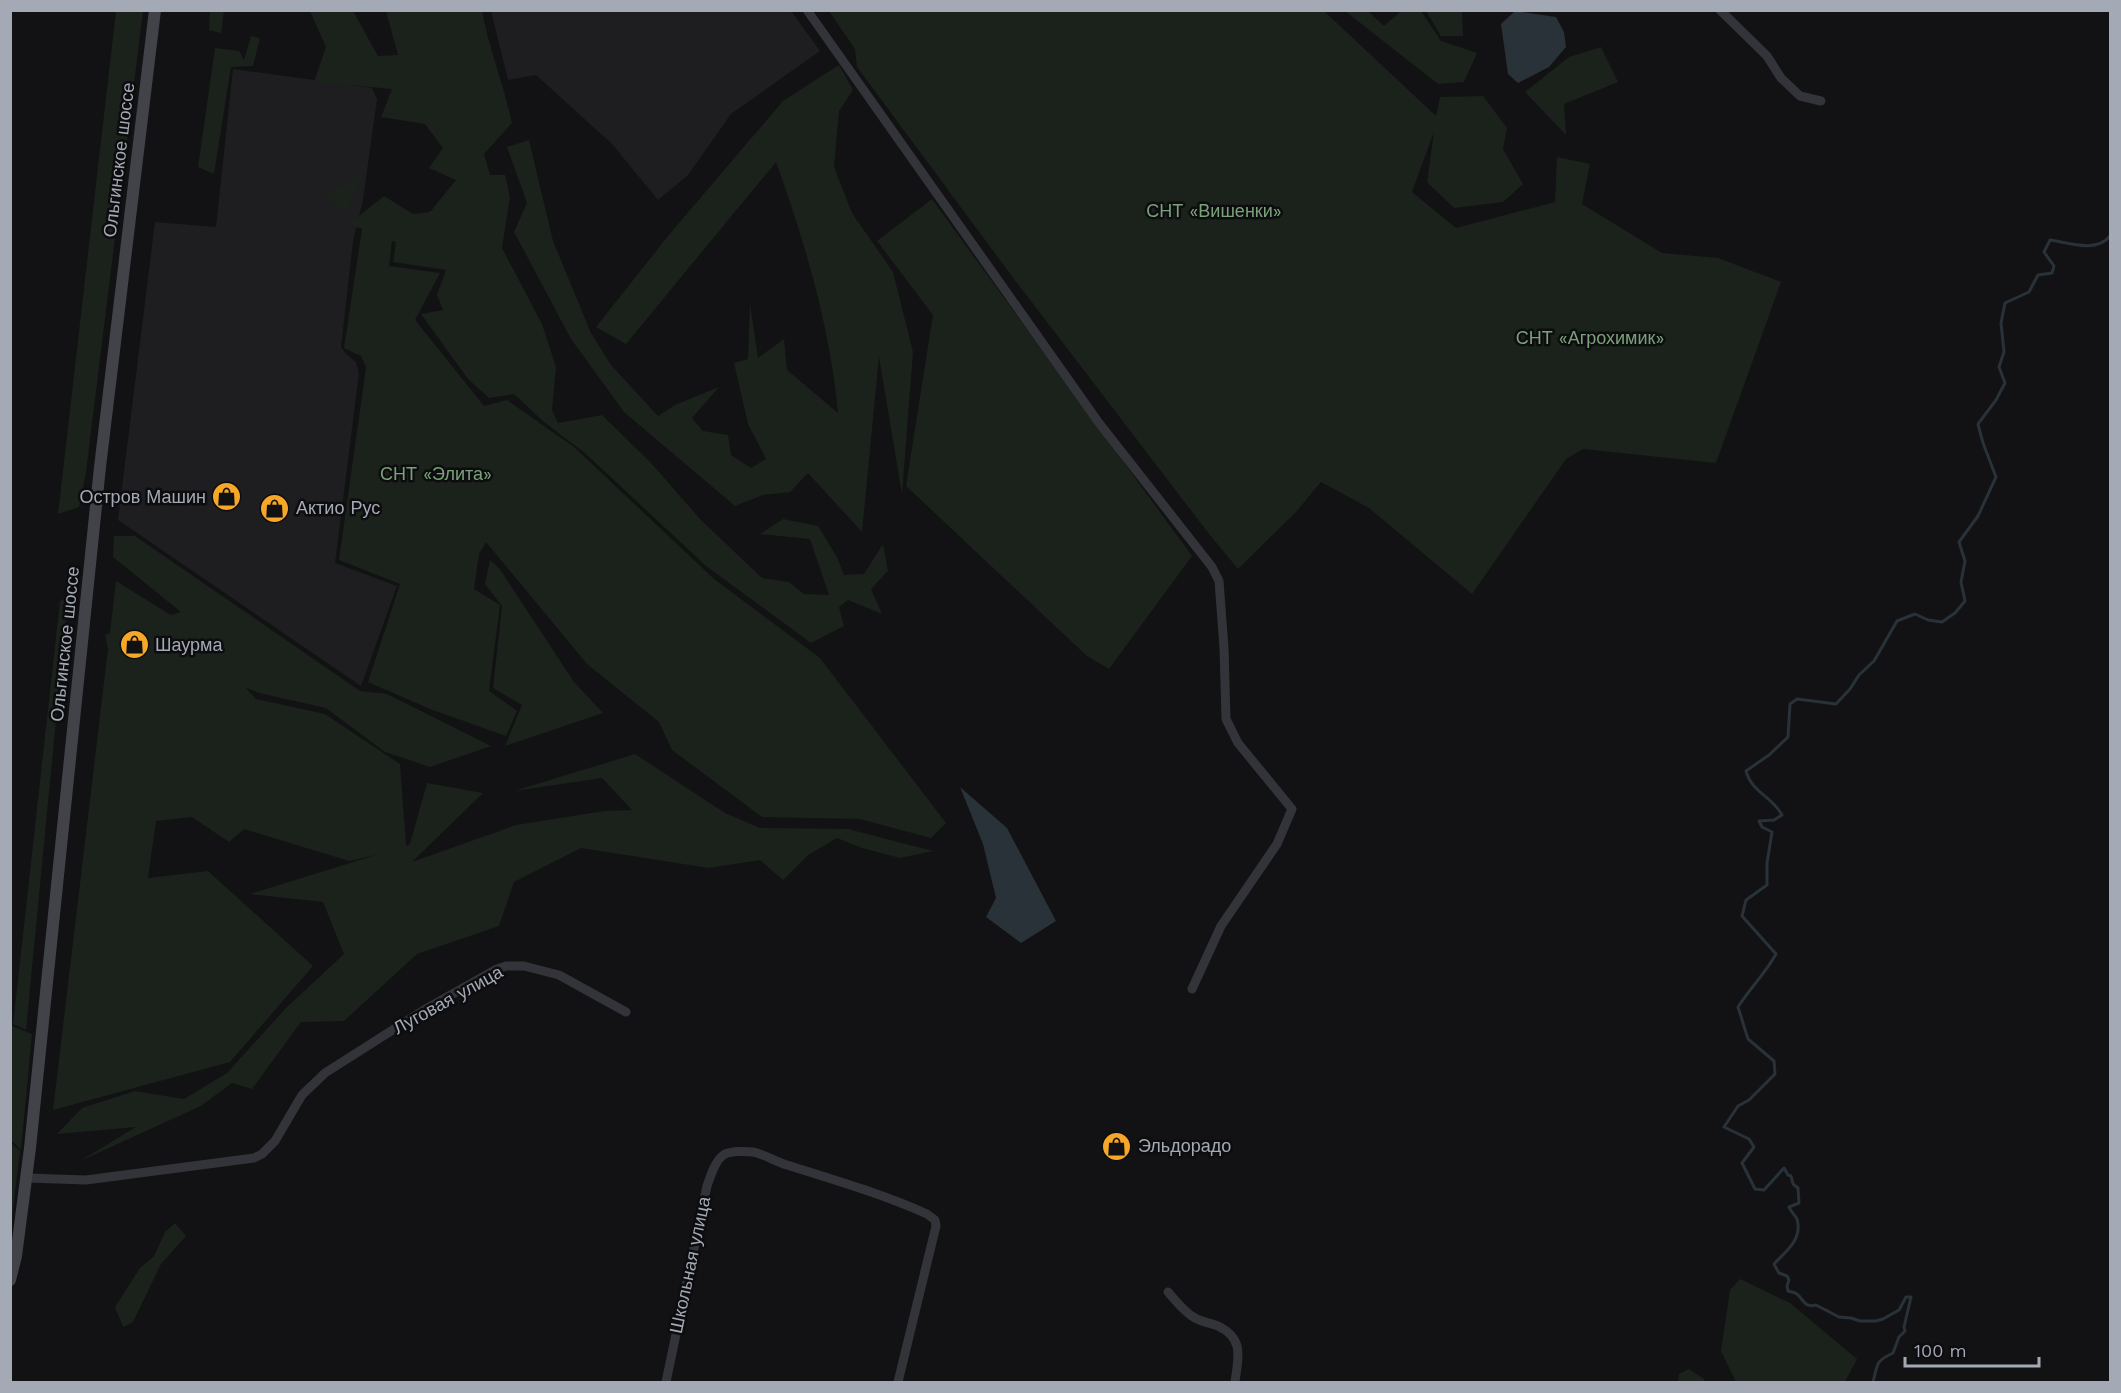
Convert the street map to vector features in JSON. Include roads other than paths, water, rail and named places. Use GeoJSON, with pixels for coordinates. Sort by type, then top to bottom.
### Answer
{"type":"FeatureCollection","features":[{"type":"Feature","properties":{"kind":"main road","name":"Ольгинское шоссе"},"geometry":{"type":"LineString","coordinates":[[10,1280],[16,1256],[27,1178],[100,467],[155,10]]}},
{"type":"Feature","properties":{"kind":"street"},"geometry":{"type":"LineString","coordinates":[[807,10],[1092,414],[1202,552],[1219,581],[1226,719],[1238,743],[1292,809],[1277,844],[1221,927],[1192,989]]}},
{"type":"Feature","properties":{"kind":"street"},"geometry":{"type":"LineString","coordinates":[[1720,10],[1767,56],[1781,78],[1800,96],[1821,101]]}},
{"type":"Feature","properties":{"kind":"street","name":"Луговая улица"},"geometry":{"type":"LineString","coordinates":[[27,1178],[86,1180],[254,1158],[262,1154],[275,1141],[294,1108],[313,1083],[325,1073],[488,973],[506,966],[524,966],[559,975],[626,1012]]}},
{"type":"Feature","properties":{"kind":"street","name":"Школьная улица"},"geometry":{"type":"LineString","coordinates":[[666,1383],[707,1186],[716,1163],[727,1153],[753,1152],[865,1189],[927,1214],[934,1220],[936,1226],[898,1383]]}},
{"type":"Feature","properties":{"kind":"street"},"geometry":{"type":"LineString","coordinates":[[1168,1292],[1187,1314],[1228,1332],[1236,1342],[1239,1352],[1235,1383]]}},
{"type":"Feature","properties":{"kind":"waterway"},"geometry":{"type":"LineString","coordinates":[[1873,1382],[1878,1364],[1893,1353],[1899,1337],[1905,1331],[1911,1297],[1906,1297],[1899,1310],[1883,1319],[1860,1321],[1839,1317],[1816,1305],[1807,1304],[1797,1294],[1788,1291],[1787,1276],[1779,1273],[1774,1264],[1792,1245],[1797,1233],[1797,1219],[1789,1207],[1799,1203],[1798,1188],[1793,1184],[1791,1176],[1784,1168],[1764,1190],[1755,1189],[1742,1163],[1754,1147],[1749,1139],[1724,1127],[1738,1106],[1749,1100],[1775,1074],[1774,1061],[1748,1039],[1738,1007],[1776,954],[1742,916],[1746,900],[1767,885],[1767,863],[1772,832],[1762,827],[1759,821],[1774,820],[1782,815],[1773,803],[1757,790],[1746,771],[1769,755],[1788,737],[1790,704],[1797,699],[1836,704],[1859,675],[1874,661],[1897,621],[1915,614],[1928,620],[1942,622],[1955,613],[1965,601],[1961,582],[1965,561],[1959,542],[1978,516],[1996,477],[1978,424],[1996,400],[2005,383],[1999,367],[2004,352],[2001,323],[2005,303],[2029,292],[2038,275],[2052,273],[2054,266],[2044,252],[2050,240],[2090,246],[2110,236]]}},
{"type":"Feature","properties":{"kind":"place","name":"Остров Машин"},"geometry":{"type":"Point","coordinates":[227,497]}},
{"type":"Feature","properties":{"kind":"place","name":"Актио Рус"},"geometry":{"type":"Point","coordinates":[275,508]}},
{"type":"Feature","properties":{"kind":"place","name":"Шаурма"},"geometry":{"type":"Point","coordinates":[134,645]}},
{"type":"Feature","properties":{"kind":"place","name":"Эльдорадо"},"geometry":{"type":"Point","coordinates":[1117,1146]}},
{"type":"Feature","properties":{"kind":"park label","name":"СНТ «Вишенки»"},"geometry":{"type":"Point","coordinates":[1214,211]}},
{"type":"Feature","properties":{"kind":"park label","name":"СНТ «Агрохимик»"},"geometry":{"type":"Point","coordinates":[1590,338]}},
{"type":"Feature","properties":{"kind":"park label","name":"СНТ «Элита»"},"geometry":{"type":"Point","coordinates":[436,474]}}]}
